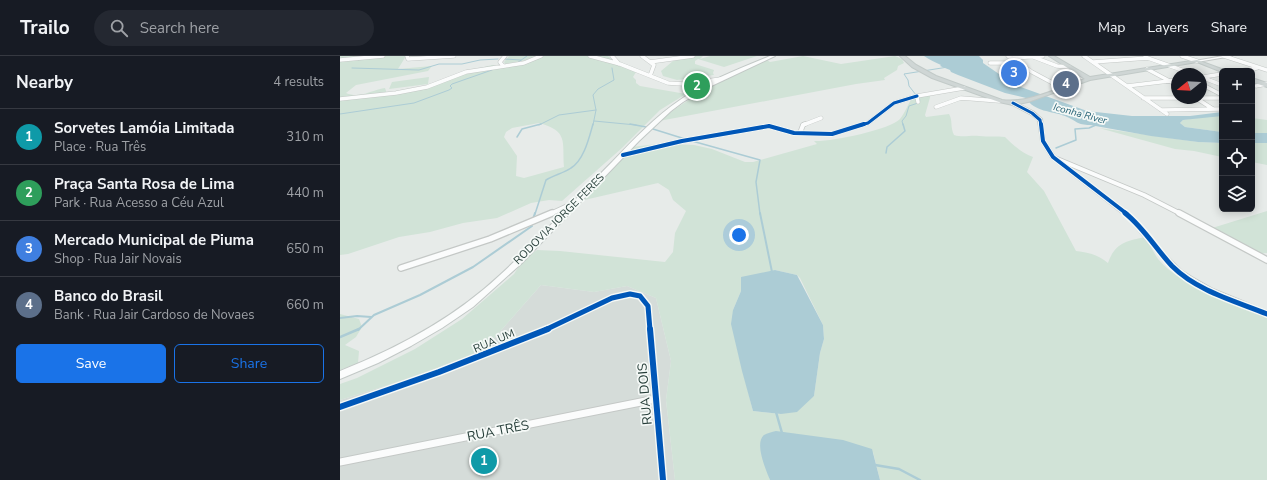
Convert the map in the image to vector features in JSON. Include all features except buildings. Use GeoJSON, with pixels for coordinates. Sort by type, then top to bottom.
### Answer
{"type":"FeatureCollection","features":[{"type":"Feature","properties":{"kind":"main road","name":"RODOVIA JORGE FERES"},"geometry":{"type":"LineString","coordinates":[[340,375],[383,357],[411,343],[444,323],[470,304],[514,264],[622,155],[673,107],[691,95],[721,79],[773,56]]}},
{"type":"Feature","properties":{"kind":"main road"},"geometry":{"type":"LineString","coordinates":[[902,56],[911,64],[926,73],[1001,101],[1013,103],[1026,101],[1089,79],[1111,74],[1197,61],[1219,69]]}},
{"type":"Feature","properties":{"kind":"main road"},"geometry":{"type":"LineString","coordinates":[[1051,56],[1089,79]]}},
{"type":"Feature","properties":{"kind":"main road"},"geometry":{"type":"LineString","coordinates":[[1255,81],[1266,84]]}},
{"type":"Feature","properties":{"kind":"street"},"geometry":{"type":"LineString","coordinates":[[340,60],[383,56]]}},
{"type":"Feature","properties":{"kind":"street"},"geometry":{"type":"LineString","coordinates":[[407,56],[408,59],[414,59],[454,56]]}},
{"type":"Feature","properties":{"kind":"street"},"geometry":{"type":"LineString","coordinates":[[503,66],[500,62],[504,56]]}},
{"type":"Feature","properties":{"kind":"street"},"geometry":{"type":"LineString","coordinates":[[340,99],[408,91],[441,82],[470,71],[524,63],[541,56]]}},
{"type":"Feature","properties":{"kind":"street"},"geometry":{"type":"LineString","coordinates":[[590,56],[620,64],[662,81],[674,84],[721,79]]}},
{"type":"Feature","properties":{"kind":"street"},"geometry":{"type":"LineString","coordinates":[[612,56],[620,64]]}},
{"type":"Feature","properties":{"kind":"street"},"geometry":{"type":"LineString","coordinates":[[642,56],[654,66],[650,76]]}},
{"type":"Feature","properties":{"kind":"street"},"geometry":{"type":"LineString","coordinates":[[671,59],[678,56]]}},
{"type":"Feature","properties":{"kind":"street"},"geometry":{"type":"LineString","coordinates":[[650,62],[693,56]]}},
{"type":"Feature","properties":{"kind":"street"},"geometry":{"type":"LineString","coordinates":[[1032,56],[1057,66],[1069,67]]}},
{"type":"Feature","properties":{"kind":"street"},"geometry":{"type":"LineString","coordinates":[[1009,57],[1043,56]]}},
{"type":"Feature","properties":{"kind":"street"},"geometry":{"type":"LineString","coordinates":[[1084,56],[1167,114]]}},
{"type":"Feature","properties":{"kind":"street"},"geometry":{"type":"LineString","coordinates":[[1143,56],[1176,68]]}},
{"type":"Feature","properties":{"kind":"street"},"geometry":{"type":"LineString","coordinates":[[1182,56],[1197,61],[1226,56],[1267,70]]}},
{"type":"Feature","properties":{"kind":"street"},"geometry":{"type":"LineString","coordinates":[[1009,57],[1038,75],[1064,87]]}},
{"type":"Feature","properties":{"kind":"street"},"geometry":{"type":"LineString","coordinates":[[1093,62],[1148,58]]}},
{"type":"Feature","properties":{"kind":"street"},"geometry":{"type":"LineString","coordinates":[[990,63],[1016,62]]}},
{"type":"Feature","properties":{"kind":"street"},"geometry":{"type":"LineString","coordinates":[[1254,68],[1267,66]]}},
{"type":"Feature","properties":{"kind":"street"},"geometry":{"type":"LineString","coordinates":[[1147,69],[1170,80]]}},
{"type":"Feature","properties":{"kind":"street"},"geometry":{"type":"LineString","coordinates":[[1207,76],[1219,74]]}},
{"type":"Feature","properties":{"kind":"street"},"geometry":{"type":"LineString","coordinates":[[1207,79],[1219,83]]}},
{"type":"Feature","properties":{"kind":"street"},"geometry":{"type":"LineString","coordinates":[[1127,86],[1170,80]]}},
{"type":"Feature","properties":{"kind":"street"},"geometry":{"type":"LineString","coordinates":[[1256,86],[1266,84]]}},
{"type":"Feature","properties":{"kind":"street"},"geometry":{"type":"LineString","coordinates":[[1207,87],[1219,94]]}},
{"type":"Feature","properties":{"kind":"street"},"geometry":{"type":"LineString","coordinates":[[622,155],[682,141],[769,126],[788,132],[823,135],[843,132],[868,123],[894,103],[917,96],[964,88]]}},
{"type":"Feature","properties":{"kind":"street"},"geometry":{"type":"LineString","coordinates":[[917,96],[918,102]]}},
{"type":"Feature","properties":{"kind":"street"},"geometry":{"type":"LineString","coordinates":[[1207,97],[1219,96]]}},
{"type":"Feature","properties":{"kind":"street"},"geometry":{"type":"LineString","coordinates":[[936,107],[961,98],[1001,101]]}},
{"type":"Feature","properties":{"kind":"street"},"geometry":{"type":"LineString","coordinates":[[1143,98],[1171,98]]}},
{"type":"Feature","properties":{"kind":"street"},"geometry":{"type":"LineString","coordinates":[[1013,103],[1032,113],[1040,120],[1043,141],[1053,157],[1130,217],[1142,228],[1168,261],[1179,272],[1216,293],[1267,314]]}},
{"type":"Feature","properties":{"kind":"street"},"geometry":{"type":"LineString","coordinates":[[1205,104],[1213,109]]}},
{"type":"Feature","properties":{"kind":"street"},"geometry":{"type":"LineString","coordinates":[[1161,110],[1219,109]]}},
{"type":"Feature","properties":{"kind":"street"},"geometry":{"type":"LineString","coordinates":[[800,133],[803,125],[821,118]]}},
{"type":"Feature","properties":{"kind":"street"},"geometry":{"type":"LineString","coordinates":[[1053,157],[1144,195],[1267,260]]}},
{"type":"Feature","properties":{"kind":"street"},"geometry":{"type":"LineString","coordinates":[[401,268],[487,241],[576,202]]}},
{"type":"Feature","properties":{"kind":"street"},"geometry":{"type":"LineString","coordinates":[[1261,256],[1267,254]]}},
{"type":"Feature","properties":{"kind":"street","name":"RUA UM"},"geometry":{"type":"LineString","coordinates":[[340,407],[477,359],[539,333],[618,296],[634,294],[640,295],[644,298],[648,306]]}},
{"type":"Feature","properties":{"kind":"street","name":"RUA DOIS"},"geometry":{"type":"LineString","coordinates":[[648,306],[663,480]]}},
{"type":"Feature","properties":{"kind":"street","name":"RUA TRÊS"},"geometry":{"type":"LineString","coordinates":[[340,462],[656,400]]}},
{"type":"Feature","properties":{"kind":"shaded area"},"geometry":{"type":"Polygon","coordinates":[[[541,285],[594,292],[627,286],[656,298],[671,361],[666,400],[675,480],[340,480],[340,400],[427,373],[481,353],[541,285]]]}},
{"type":"Feature","properties":{"kind":"green space"},"geometry":{"type":"Polygon","coordinates":[[[340,56],[406,56],[398,69],[432,66],[428,71],[356,85],[346,93],[351,95],[361,95],[385,88],[387,94],[428,87],[480,68],[492,65],[508,67],[532,59],[505,64],[504,62],[509,56],[538,56],[535,59],[544,56],[608,56],[617,64],[636,72],[633,77],[636,80],[636,83],[640,86],[686,94],[660,110],[622,148],[562,201],[549,200],[531,203],[497,218],[463,223],[430,232],[399,237],[348,254],[340,255],[340,56]],[[539,123],[512,128],[506,132],[504,137],[517,156],[516,176],[524,178],[564,167],[562,139],[560,134],[549,126],[539,123]]]}},
{"type":"Feature","properties":{"kind":"green space"},"geometry":{"type":"Polygon","coordinates":[[[689,56],[703,56],[700,59],[710,56],[757,56],[724,67],[698,59],[695,61],[695,64],[714,70],[714,75],[677,80],[663,76],[661,71],[673,61],[689,56]]]}},
{"type":"Feature","properties":{"kind":"green space"},"geometry":{"type":"Polygon","coordinates":[[[803,56],[841,64],[895,56],[902,59],[904,63],[898,66],[897,70],[884,78],[885,80],[856,84],[659,121],[697,95],[753,66],[767,60],[770,62],[803,56]]]}},
{"type":"Feature","properties":{"kind":"green space"},"geometry":{"type":"Polygon","coordinates":[[[429,77],[428,84],[389,89],[392,82],[429,77]]]}},
{"type":"Feature","properties":{"kind":"green space"},"geometry":{"type":"Polygon","coordinates":[[[931,94],[925,115],[926,117],[949,114],[954,135],[1005,137],[1014,146],[1033,157],[1027,172],[1044,191],[1076,251],[1093,254],[1108,263],[1114,251],[1122,244],[1145,237],[1158,259],[1167,269],[1180,278],[1209,294],[1267,318],[1267,480],[880,480],[873,452],[761,453],[770,480],[675,480],[666,400],[671,361],[656,298],[627,286],[594,292],[541,285],[481,353],[427,373],[340,400],[340,384],[357,378],[415,349],[462,319],[514,274],[523,260],[537,250],[665,262],[673,252],[675,233],[686,211],[673,200],[669,190],[658,183],[580,201],[632,147],[665,143],[694,145],[712,149],[745,162],[753,162],[817,144],[814,141],[833,140],[872,131],[894,123],[900,119],[912,98],[931,94]],[[775,270],[741,291],[733,310],[737,348],[753,411],[781,414],[814,396],[820,353],[824,339],[823,325],[800,278],[797,275],[775,270]]]}},
{"type":"Feature","properties":{"kind":"green space"},"geometry":{"type":"Polygon","coordinates":[[[1219,116],[1219,132],[1185,127],[1180,123],[1183,120],[1219,116]]]}},
{"type":"Feature","properties":{"kind":"green space"},"geometry":{"type":"Polygon","coordinates":[[[1255,118],[1267,120],[1267,133],[1255,133],[1255,118]]]}},
{"type":"Feature","properties":{"kind":"green space"},"geometry":{"type":"Polygon","coordinates":[[[1099,128],[1198,142],[1219,143],[1219,156],[1175,149],[1099,128]]]}},
{"type":"Feature","properties":{"kind":"green space"},"geometry":{"type":"Polygon","coordinates":[[[1255,143],[1267,143],[1267,165],[1255,163],[1255,143]]]}},
{"type":"Feature","properties":{"kind":"green space"},"geometry":{"type":"Polygon","coordinates":[[[1267,211],[1267,253],[1255,254],[1209,229],[1267,211]]]}},
{"type":"Feature","properties":{"kind":"green space"},"geometry":{"type":"Polygon","coordinates":[[[340,314],[359,319],[362,327],[356,337],[345,345],[359,351],[358,363],[340,370],[340,314]]]}},
{"type":"Feature","properties":{"kind":"water","name":"Iconha River"},"geometry":{"type":"Polygon","coordinates":[[[924,56],[979,56],[983,60],[983,63],[1015,85],[1087,111],[1132,116],[1190,116],[1219,112],[1219,116],[1183,120],[1180,123],[1185,127],[1219,132],[1219,143],[1198,142],[1151,136],[1082,124],[1065,116],[1038,109],[1029,103],[1026,98],[1005,93],[951,72],[950,70],[924,56]]]}},
{"type":"Feature","properties":{"kind":"water"},"geometry":{"type":"Polygon","coordinates":[[[1255,133],[1267,133],[1267,143],[1255,143],[1255,133]]]}},
{"type":"Feature","properties":{"kind":"water"},"geometry":{"type":"Polygon","coordinates":[[[775,270],[797,275],[823,325],[824,339],[820,353],[814,396],[797,412],[781,414],[753,411],[731,324],[733,310],[741,291],[741,277],[775,270]]]}},
{"type":"Feature","properties":{"kind":"water"},"geometry":{"type":"Polygon","coordinates":[[[776,431],[843,440],[872,449],[880,480],[770,480],[760,450],[760,444],[764,435],[776,431]]]}},
{"type":"Feature","properties":{"kind":"waterway"},"geometry":{"type":"LineString","coordinates":[[517,63],[527,56]]}},
{"type":"Feature","properties":{"kind":"waterway"},"geometry":{"type":"LineString","coordinates":[[352,68],[419,70],[439,64],[462,64],[480,60],[498,59]]}},
{"type":"Feature","properties":{"kind":"waterway"},"geometry":{"type":"LineString","coordinates":[[504,59],[521,60]]}},
{"type":"Feature","properties":{"kind":"waterway"},"geometry":{"type":"LineString","coordinates":[[903,125],[902,121],[906,116],[909,106],[918,103],[920,100],[909,86],[908,80],[904,74],[948,67]]}},
{"type":"Feature","properties":{"kind":"waterway"},"geometry":{"type":"LineString","coordinates":[[596,110],[593,95],[598,89],[614,80],[612,68]]}},
{"type":"Feature","properties":{"kind":"waterway"},"geometry":{"type":"LineString","coordinates":[[340,114],[414,103],[449,90],[452,88],[450,86],[452,84],[492,70]]}},
{"type":"Feature","properties":{"kind":"waterway"},"geometry":{"type":"LineString","coordinates":[[541,124],[559,115],[596,110]]}},
{"type":"Feature","properties":{"kind":"waterway"},"geometry":{"type":"LineString","coordinates":[[593,125],[596,110]]}},
{"type":"Feature","properties":{"kind":"waterway"},"geometry":{"type":"LineString","coordinates":[[594,121],[635,125]]}},
{"type":"Feature","properties":{"kind":"waterway"},"geometry":{"type":"LineString","coordinates":[[517,137],[522,129],[541,124]]}},
{"type":"Feature","properties":{"kind":"waterway"},"geometry":{"type":"LineString","coordinates":[[535,214],[546,180],[568,170],[576,164],[583,154],[593,124]]}},
{"type":"Feature","properties":{"kind":"waterway"},"geometry":{"type":"LineString","coordinates":[[630,124],[635,125]]}},
{"type":"Feature","properties":{"kind":"waterway"},"geometry":{"type":"LineString","coordinates":[[886,153],[887,147],[905,131],[903,124]]}},
{"type":"Feature","properties":{"kind":"waterway"},"geometry":{"type":"LineString","coordinates":[[635,125],[646,127]]}},
{"type":"Feature","properties":{"kind":"waterway","name":"Iconha River"},"geometry":{"type":"LineString","coordinates":[[1056,148],[1076,140],[1075,129],[1089,128],[1096,125]]}},
{"type":"Feature","properties":{"kind":"waterway"},"geometry":{"type":"LineString","coordinates":[[653,129],[685,139]]}},
{"type":"Feature","properties":{"kind":"waterway"},"geometry":{"type":"LineString","coordinates":[[692,141],[760,160],[756,182],[760,214]]}},
{"type":"Feature","properties":{"kind":"waterway"},"geometry":{"type":"LineString","coordinates":[[533,219],[535,213]]}},
{"type":"Feature","properties":{"kind":"waterway"},"geometry":{"type":"LineString","coordinates":[[760,213],[772,272]]}},
{"type":"Feature","properties":{"kind":"waterway"},"geometry":{"type":"LineString","coordinates":[[358,330],[374,315],[420,295],[473,267],[532,226]]}},
{"type":"Feature","properties":{"kind":"waterway"},"geometry":{"type":"LineString","coordinates":[[340,318],[357,316],[371,317]]}},
{"type":"Feature","properties":{"kind":"waterway"},"geometry":{"type":"LineString","coordinates":[[340,337],[359,329]]}},
{"type":"Feature","properties":{"kind":"waterway"},"geometry":{"type":"LineString","coordinates":[[776,412],[782,433]]}},
{"type":"Feature","properties":{"kind":"waterway"},"geometry":{"type":"LineString","coordinates":[[875,465],[899,469],[920,480]]}},
{"type":"Feature","properties":{"kind":"cycle path"},"geometry":{"type":"LineString","coordinates":[[623,155],[682,141],[769,126],[794,133],[832,134],[868,123],[894,103],[917,96]]}},
{"type":"Feature","properties":{"kind":"cycle path"},"geometry":{"type":"LineString","coordinates":[[1013,103],[1032,113],[1040,120],[1043,141],[1053,157],[1130,217],[1172,266],[1179,272],[1211,291],[1267,314]]}},
{"type":"Feature","properties":{"kind":"cycle path"},"geometry":{"type":"LineString","coordinates":[[340,407],[513,344],[571,319],[617,296],[634,294],[640,296],[648,306],[663,480]]}},
{"type":"Feature","properties":{"kind":"place","name":"Mercado Municipal de Piuma"},"geometry":{"type":"Point","coordinates":[1014,73]}},
{"type":"Feature","properties":{"kind":"place","name":"Banco do Brasil"},"geometry":{"type":"Point","coordinates":[1066,84]}},
{"type":"Feature","properties":{"kind":"place","name":"Praça Santa Rosa de Lima"},"geometry":{"type":"Point","coordinates":[697,86]}},
{"type":"Feature","properties":{"kind":"place","name":"Sorvetes Lamóia Limitada"},"geometry":{"type":"Point","coordinates":[484,461]}}]}
